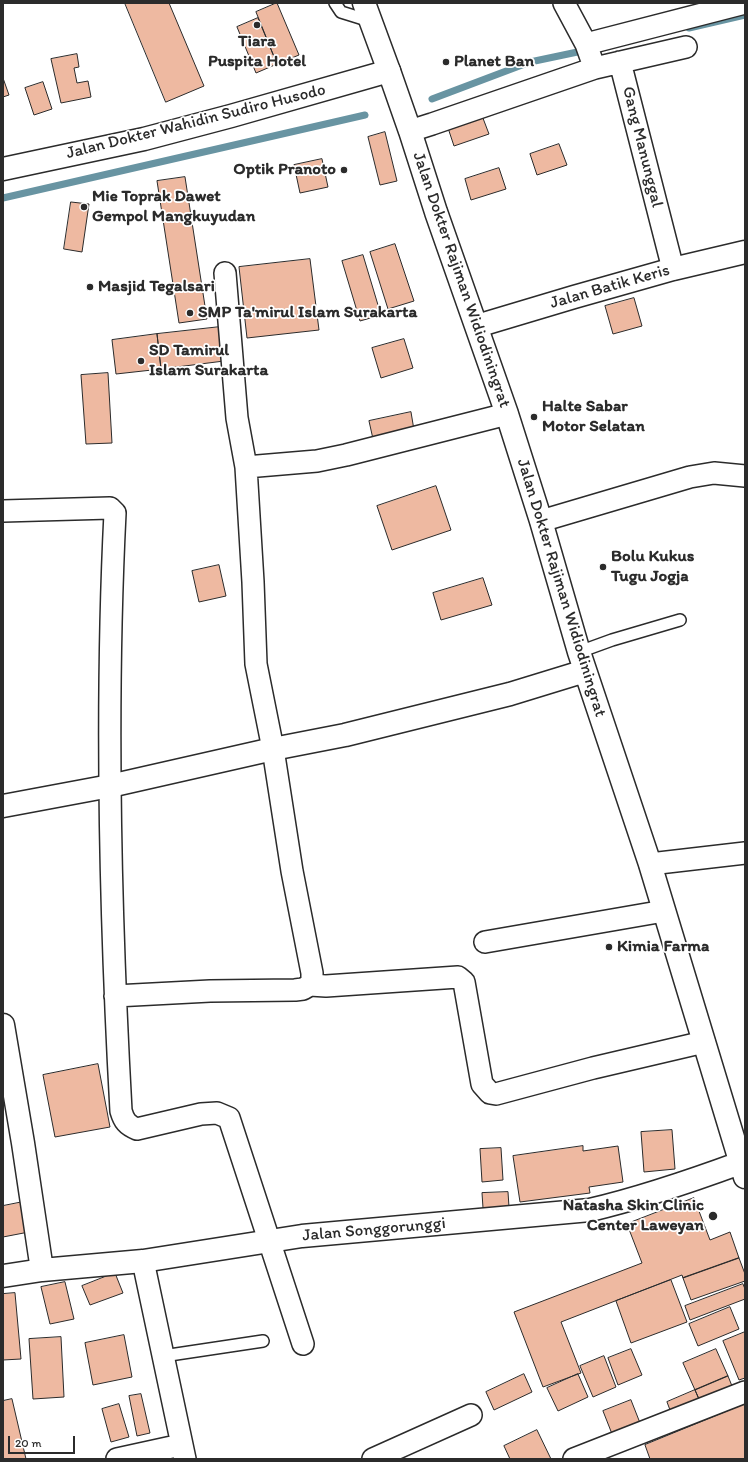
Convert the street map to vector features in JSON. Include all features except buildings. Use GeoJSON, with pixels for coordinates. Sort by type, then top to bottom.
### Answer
{"type":"FeatureCollection","features":[{"type":"Feature","properties":{"kind":"street"},"geometry":{"type":"LineString","coordinates":[[564,3],[590,54],[620,62],[686,47]]}},
{"type":"Feature","properties":{"kind":"street"},"geometry":{"type":"LineString","coordinates":[[410,131],[440,122],[590,54],[745,3]]}},
{"type":"Feature","properties":{"kind":"street","name":"Jalan Dokter Rajiman Widiodiningrat"},"geometry":{"type":"LineString","coordinates":[[367,12],[410,131],[436,212],[507,414],[541,521],[582,661],[650,864],[743,1170]]}},
{"type":"Feature","properties":{"kind":"street","name":"Gang Manunggal"},"geometry":{"type":"LineString","coordinates":[[620,62],[673,268]]}},
{"type":"Feature","properties":{"kind":"street","name":"Jalan Dokter Wahidin Sudiro Husodo"},"geometry":{"type":"LineString","coordinates":[[3,169],[144,139],[239,114],[389,71]]}},
{"type":"Feature","properties":{"kind":"street","name":"Jalan Batik Keris"},"geometry":{"type":"LineString","coordinates":[[477,326],[574,296],[673,268],[745,252]]}},
{"type":"Feature","properties":{"kind":"street"},"geometry":{"type":"LineString","coordinates":[[225,273],[237,418],[246,467],[256,664],[273,749],[292,871],[312,973],[310,985]]}},
{"type":"Feature","properties":{"kind":"street"},"geometry":{"type":"LineString","coordinates":[[246,467],[317,461],[507,414]]}},
{"type":"Feature","properties":{"kind":"street"},"geometry":{"type":"LineString","coordinates":[[541,521],[690,476],[714,473],[745,476]]}},
{"type":"Feature","properties":{"kind":"street"},"geometry":{"type":"LineString","coordinates":[[3,511],[110,508],[115,513],[111,645],[110,786],[115,996],[121,1111],[129,1126],[137,1129],[201,1114],[217,1113],[229,1118],[303,1344]]}},
{"type":"Feature","properties":{"kind":"street"},"geometry":{"type":"LineString","coordinates":[[3,806],[110,786],[273,749],[345,735],[436,713],[510,694],[582,661]]}},
{"type":"Feature","properties":{"kind":"street"},"geometry":{"type":"LineString","coordinates":[[650,864],[745,853]]}},
{"type":"Feature","properties":{"kind":"street"},"geometry":{"type":"LineString","coordinates":[[485,942],[664,911]]}},
{"type":"Feature","properties":{"kind":"street"},"geometry":{"type":"LineString","coordinates":[[115,996],[210,991],[295,990],[302,989],[310,985],[326,986],[455,976],[461,978],[464,982],[482,1084],[490,1093],[496,1094],[593,1068],[704,1042]]}},
{"type":"Feature","properties":{"kind":"street"},"geometry":{"type":"LineString","coordinates":[[4,1038],[23,1143],[42,1270]]}},
{"type":"Feature","properties":{"kind":"street","name":"Jalan Songgorunggi"},"geometry":{"type":"LineString","coordinates":[[3,1276],[42,1270],[142,1261],[270,1241],[348,1231],[590,1210],[625,1201],[689,1181],[743,1170]]}},
{"type":"Feature","properties":{"kind":"street"},"geometry":{"type":"LineString","coordinates":[[117,1459],[183,1452],[142,1261]]}},
{"type":"Feature","properties":{"kind":"street"},"geometry":{"type":"LineString","coordinates":[[574,1459],[745,1392]]}},
{"type":"Feature","properties":{"kind":"street"},"geometry":{"type":"LineString","coordinates":[[373,1459],[471,1415]]}},
{"type":"Feature","properties":{"kind":"lane"},"geometry":{"type":"LineString","coordinates":[[335,3],[341,12],[367,12]]}},
{"type":"Feature","properties":{"kind":"lane"},"geometry":{"type":"LineString","coordinates":[[582,661],[612,640],[680,620]]}},
{"type":"Feature","properties":{"kind":"lane"},"geometry":{"type":"LineString","coordinates":[[163,1356],[263,1341]]}},
{"type":"Feature","properties":{"kind":"waterway"},"geometry":{"type":"LineString","coordinates":[[689,28],[745,15]]}},
{"type":"Feature","properties":{"kind":"waterway"},"geometry":{"type":"LineString","coordinates":[[432,99],[530,62],[587,50]]}},
{"type":"Feature","properties":{"kind":"waterway"},"geometry":{"type":"LineString","coordinates":[[3,198],[365,115]]}},
{"type":"Feature","properties":{"kind":"place","name":"Tiara Puspita Hotel"},"geometry":{"type":"Point","coordinates":[257,25]}},
{"type":"Feature","properties":{"kind":"place","name":"Planet Ban"},"geometry":{"type":"Point","coordinates":[446,62]}},
{"type":"Feature","properties":{"kind":"place","name":"Optik Pranoto"},"geometry":{"type":"Point","coordinates":[344,170]}},
{"type":"Feature","properties":{"kind":"place","name":"Mie Toprak Dawet Gempol Mangkuyudan"},"geometry":{"type":"Point","coordinates":[84,207]}},
{"type":"Feature","properties":{"kind":"place","name":"Masjid Tegalsari"},"geometry":{"type":"Point","coordinates":[90,287]}},
{"type":"Feature","properties":{"kind":"place","name":"SMP Ta'mirul Islam Surakarta"},"geometry":{"type":"Point","coordinates":[190,313]}},
{"type":"Feature","properties":{"kind":"place","name":"SD Tamirul Islam Surakarta"},"geometry":{"type":"Point","coordinates":[141,361]}},
{"type":"Feature","properties":{"kind":"place","name":"Halte Sabar Motor Selatan"},"geometry":{"type":"Point","coordinates":[534,417]}},
{"type":"Feature","properties":{"kind":"place","name":"Bolu Kukus Tugu Jogja"},"geometry":{"type":"Point","coordinates":[603,567]}},
{"type":"Feature","properties":{"kind":"place","name":"Kimia Farma"},"geometry":{"type":"Point","coordinates":[609,947]}},
{"type":"Feature","properties":{"kind":"place","name":"Natasha Skin Clinic Center Laweyan"},"geometry":{"type":"Point","coordinates":[713,1216]}}]}
